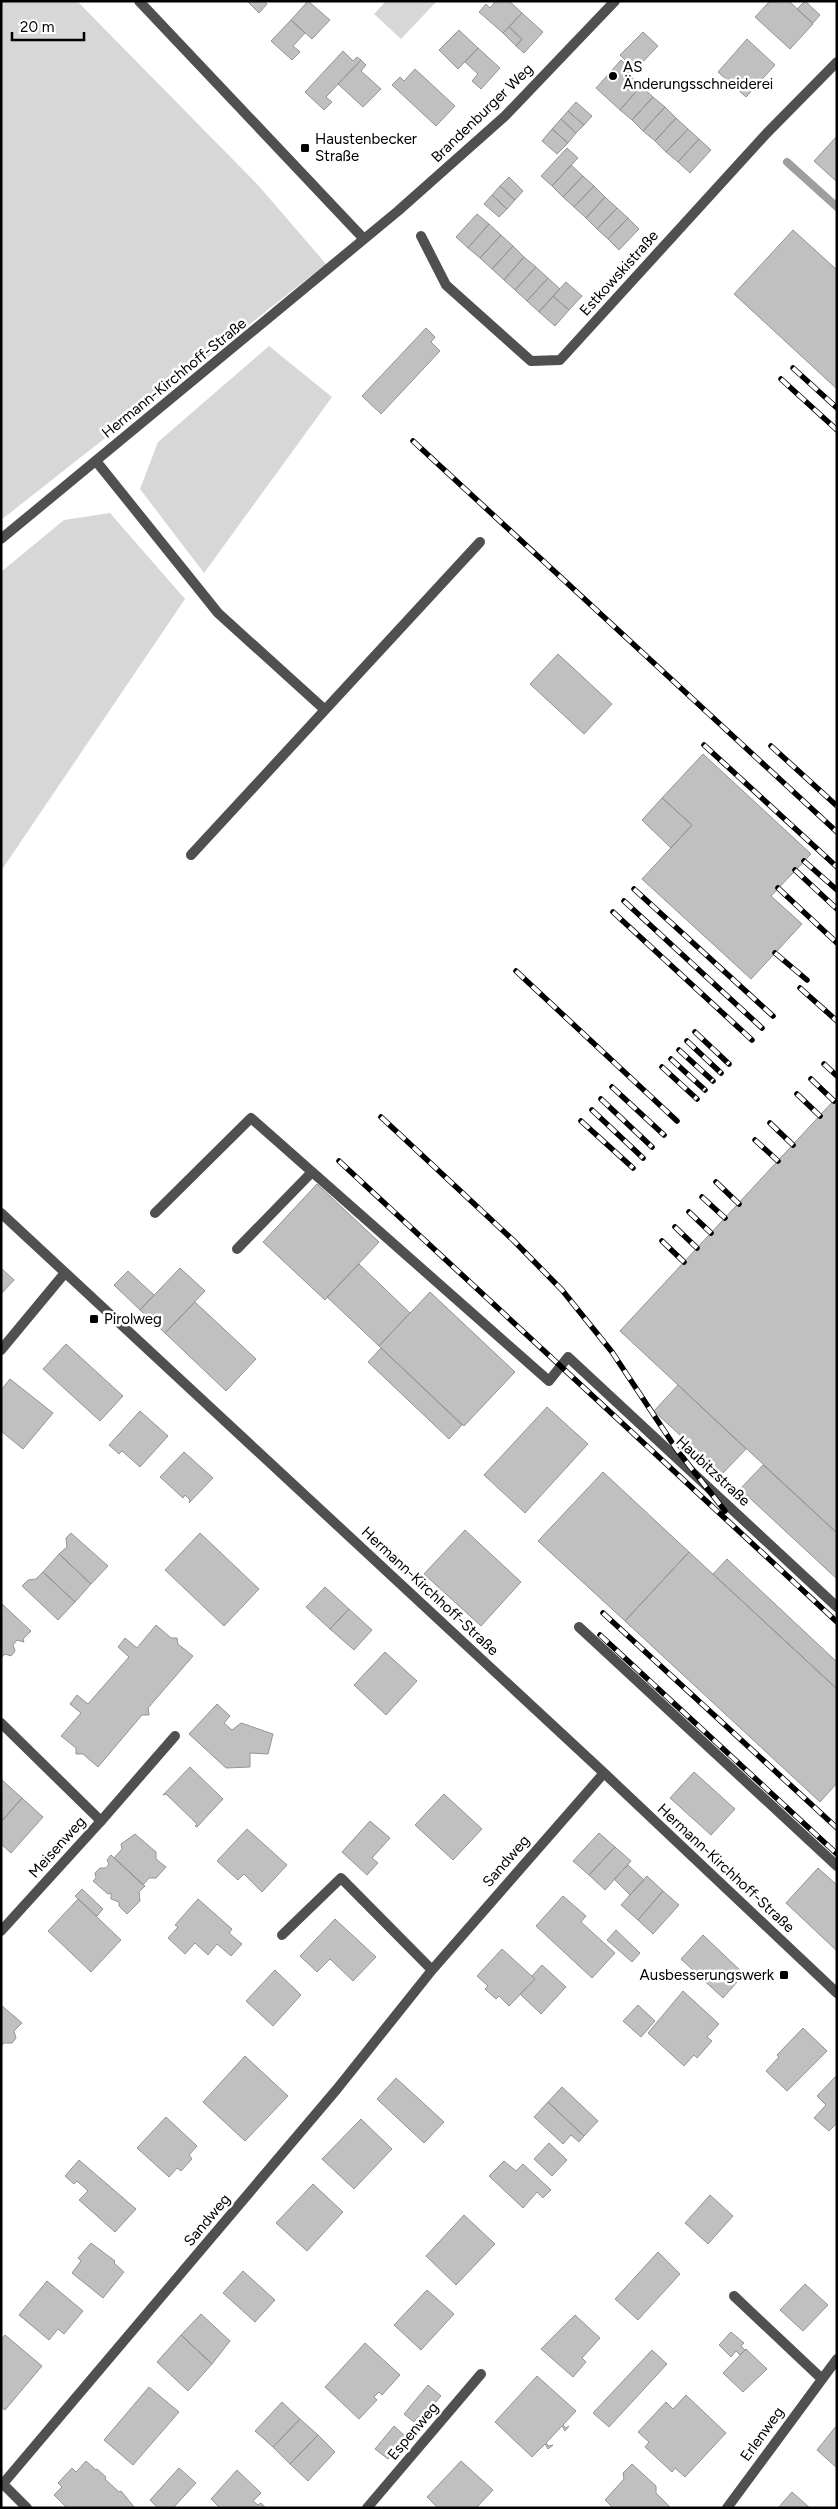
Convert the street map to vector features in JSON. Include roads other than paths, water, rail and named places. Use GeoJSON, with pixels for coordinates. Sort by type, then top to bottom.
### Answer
{"type":"FeatureCollection","features":[{"type":"Feature","properties":{"kind":"street"},"geometry":{"type":"LineString","coordinates":[[139,1],[364,239]]}},
{"type":"Feature","properties":{"kind":"street","name":"Brandenburger Weg"},"geometry":{"type":"LineString","coordinates":[[364,239],[505,116],[615,1]]}},
{"type":"Feature","properties":{"kind":"street","name":"Estkowskistraße"},"geometry":{"type":"LineString","coordinates":[[421,236],[446,285],[531,360],[560,360],[766,134],[837,62]]}},
{"type":"Feature","properties":{"kind":"street","name":"Hermann-Kirchhoff-Straße"},"geometry":{"type":"LineString","coordinates":[[1,539],[364,239]]}},
{"type":"Feature","properties":{"kind":"street"},"geometry":{"type":"LineString","coordinates":[[96,461],[218,613],[324,709]]}},
{"type":"Feature","properties":{"kind":"street"},"geometry":{"type":"LineString","coordinates":[[190,855],[480,542]]}},
{"type":"Feature","properties":{"kind":"street"},"geometry":{"type":"LineString","coordinates":[[155,1213],[251,1118],[312,1172],[237,1249]]}},
{"type":"Feature","properties":{"kind":"street","name":"Haubitzstraße"},"geometry":{"type":"LineString","coordinates":[[312,1172],[549,1381],[568,1357],[837,1607]]}},
{"type":"Feature","properties":{"kind":"street","name":"Hermann-Kirchhoff-Straße"},"geometry":{"type":"LineString","coordinates":[[1,1213],[64,1274],[604,1773],[837,1993]]}},
{"type":"Feature","properties":{"kind":"street"},"geometry":{"type":"LineString","coordinates":[[1,1350],[64,1274]]}},
{"type":"Feature","properties":{"kind":"street"},"geometry":{"type":"LineString","coordinates":[[579,1627],[837,1866]]}},
{"type":"Feature","properties":{"kind":"street","name":"Meisenweg"},"geometry":{"type":"LineString","coordinates":[[1,1723],[102,1820],[1,1931]]}},
{"type":"Feature","properties":{"kind":"street"},"geometry":{"type":"LineString","coordinates":[[102,1820],[175,1736]]}},
{"type":"Feature","properties":{"kind":"street","name":"Sandweg"},"geometry":{"type":"LineString","coordinates":[[2,2485],[332,2095],[432,1970],[604,1773]]}},
{"type":"Feature","properties":{"kind":"street"},"geometry":{"type":"LineString","coordinates":[[282,1935],[341,1878],[432,1970]]}},
{"type":"Feature","properties":{"kind":"street"},"geometry":{"type":"LineString","coordinates":[[734,2296],[822,2379]]}},
{"type":"Feature","properties":{"kind":"street","name":"Erlenweg"},"geometry":{"type":"LineString","coordinates":[[727,2508],[837,2359]]}},
{"type":"Feature","properties":{"kind":"street","name":"Espenweg"},"geometry":{"type":"LineString","coordinates":[[367,2508],[481,2374]]}},
{"type":"Feature","properties":{"kind":"street"},"geometry":{"type":"LineString","coordinates":[[2,2485],[27,2508]]}},
{"type":"Feature","properties":{"kind":"waterway"},"geometry":{"type":"LineString","coordinates":[[787,162],[837,207]]}},
{"type":"Feature","properties":{"kind":"railway"},"geometry":{"type":"LineString","coordinates":[[793,368],[837,408]]}},
{"type":"Feature","properties":{"kind":"railway"},"geometry":{"type":"LineString","coordinates":[[781,379],[837,430]]}},
{"type":"Feature","properties":{"kind":"railway"},"geometry":{"type":"LineString","coordinates":[[413,441],[837,832]]}},
{"type":"Feature","properties":{"kind":"railway"},"geometry":{"type":"LineString","coordinates":[[704,745],[837,867]]}},
{"type":"Feature","properties":{"kind":"railway"},"geometry":{"type":"LineString","coordinates":[[771,746],[837,806]]}},
{"type":"Feature","properties":{"kind":"railway"},"geometry":{"type":"LineString","coordinates":[[804,861],[837,890]]}},
{"type":"Feature","properties":{"kind":"railway"},"geometry":{"type":"LineString","coordinates":[[795,870],[837,909]]}},
{"type":"Feature","properties":{"kind":"railway"},"geometry":{"type":"LineString","coordinates":[[778,888],[837,943]]}},
{"type":"Feature","properties":{"kind":"railway"},"geometry":{"type":"LineString","coordinates":[[634,889],[773,1016]]}},
{"type":"Feature","properties":{"kind":"railway"},"geometry":{"type":"LineString","coordinates":[[624,901],[762,1028]]}},
{"type":"Feature","properties":{"kind":"railway"},"geometry":{"type":"LineString","coordinates":[[613,912],[752,1040]]}},
{"type":"Feature","properties":{"kind":"railway"},"geometry":{"type":"LineString","coordinates":[[775,953],[807,980]]}},
{"type":"Feature","properties":{"kind":"railway"},"geometry":{"type":"LineString","coordinates":[[516,971],[677,1121]]}},
{"type":"Feature","properties":{"kind":"railway"},"geometry":{"type":"LineString","coordinates":[[800,988],[837,1021]]}},
{"type":"Feature","properties":{"kind":"railway"},"geometry":{"type":"LineString","coordinates":[[695,1032],[729,1064]]}},
{"type":"Feature","properties":{"kind":"railway"},"geometry":{"type":"LineString","coordinates":[[687,1041],[721,1073]]}},
{"type":"Feature","properties":{"kind":"railway"},"geometry":{"type":"LineString","coordinates":[[679,1050],[713,1081]]}},
{"type":"Feature","properties":{"kind":"railway"},"geometry":{"type":"LineString","coordinates":[[671,1059],[705,1090]]}},
{"type":"Feature","properties":{"kind":"railway"},"geometry":{"type":"LineString","coordinates":[[824,1064],[837,1076]]}},
{"type":"Feature","properties":{"kind":"railway"},"geometry":{"type":"LineString","coordinates":[[662,1067],[697,1099]]}},
{"type":"Feature","properties":{"kind":"railway"},"geometry":{"type":"LineString","coordinates":[[811,1079],[834,1101]]}},
{"type":"Feature","properties":{"kind":"railway"},"geometry":{"type":"LineString","coordinates":[[612,1087],[664,1135]]}},
{"type":"Feature","properties":{"kind":"railway"},"geometry":{"type":"LineString","coordinates":[[797,1094],[820,1116]]}},
{"type":"Feature","properties":{"kind":"railway"},"geometry":{"type":"LineString","coordinates":[[601,1099],[652,1147]]}},
{"type":"Feature","properties":{"kind":"railway"},"geometry":{"type":"LineString","coordinates":[[592,1110],[643,1158]]}},
{"type":"Feature","properties":{"kind":"railway"},"geometry":{"type":"LineString","coordinates":[[381,1117],[513,1240],[562,1290],[612,1352],[677,1450],[725,1511]]}},
{"type":"Feature","properties":{"kind":"railway"},"geometry":{"type":"LineString","coordinates":[[581,1121],[633,1168]]}},
{"type":"Feature","properties":{"kind":"railway"},"geometry":{"type":"LineString","coordinates":[[770,1123],[793,1145]]}},
{"type":"Feature","properties":{"kind":"railway"},"geometry":{"type":"LineString","coordinates":[[755,1140],[778,1161]]}},
{"type":"Feature","properties":{"kind":"railway"},"geometry":{"type":"LineString","coordinates":[[339,1161],[837,1622]]}},
{"type":"Feature","properties":{"kind":"railway"},"geometry":{"type":"LineString","coordinates":[[716,1182],[739,1204]]}},
{"type":"Feature","properties":{"kind":"railway"},"geometry":{"type":"LineString","coordinates":[[702,1197],[725,1218]]}},
{"type":"Feature","properties":{"kind":"railway"},"geometry":{"type":"LineString","coordinates":[[689,1212],[711,1233]]}},
{"type":"Feature","properties":{"kind":"railway"},"geometry":{"type":"LineString","coordinates":[[675,1227],[697,1248]]}},
{"type":"Feature","properties":{"kind":"railway"},"geometry":{"type":"LineString","coordinates":[[662,1241],[684,1262]]}},
{"type":"Feature","properties":{"kind":"railway"},"geometry":{"type":"LineString","coordinates":[[603,1613],[837,1828]]}},
{"type":"Feature","properties":{"kind":"railway"},"geometry":{"type":"LineString","coordinates":[[600,1635],[837,1854]]}},
{"type":"Feature","properties":{"kind":"place","name":"AS Änderungsschneiderei"},"geometry":{"type":"Point","coordinates":[613,76]}},
{"type":"Feature","properties":{"kind":"place","name":"Haustenbecker Straße"},"geometry":{"type":"Point","coordinates":[305,148]}},
{"type":"Feature","properties":{"kind":"place","name":"Pirolweg"},"geometry":{"type":"Point","coordinates":[94,1319]}},
{"type":"Feature","properties":{"kind":"place","name":"Ausbesserungswerk"},"geometry":{"type":"Point","coordinates":[784,1975]}}]}
